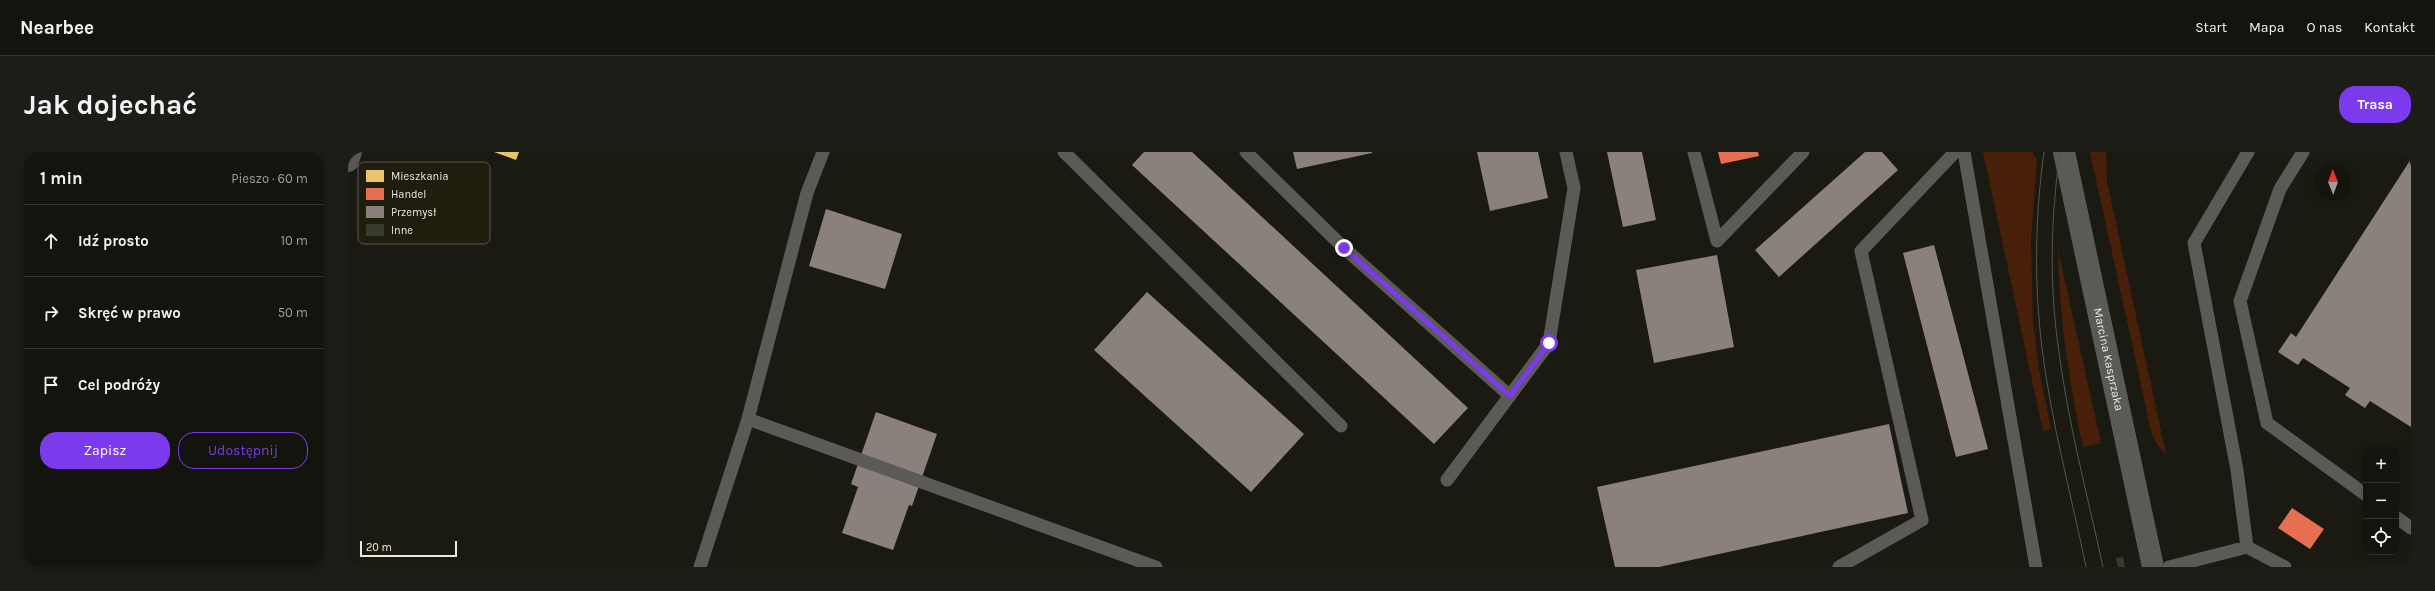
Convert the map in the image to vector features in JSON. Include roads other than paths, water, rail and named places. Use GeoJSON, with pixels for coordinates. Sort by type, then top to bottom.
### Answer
{"type":"FeatureCollection","features":[{"type":"Feature","properties":{"kind":"highway"},"geometry":{"type":"LineString","coordinates":[[348,161],[351,152]]}},
{"type":"Feature","properties":{"kind":"street","name":"Marcina Kasprzaka"},"geometry":{"type":"LineString","coordinates":[[2064,152],[2153,567]]}},
{"type":"Feature","properties":{"kind":"lane"},"geometry":{"type":"LineString","coordinates":[[700,567],[748,419],[807,193],[823,152]]}},
{"type":"Feature","properties":{"kind":"lane"},"geometry":{"type":"LineString","coordinates":[[1064,152],[1341,426]]}},
{"type":"Feature","properties":{"kind":"lane"},"geometry":{"type":"LineString","coordinates":[[1246,152],[1344,248],[1510,396]]}},
{"type":"Feature","properties":{"kind":"lane"},"geometry":{"type":"LineString","coordinates":[[1447,480],[1549,343],[1574,188],[1566,152]]}},
{"type":"Feature","properties":{"kind":"lane"},"geometry":{"type":"LineString","coordinates":[[1694,152],[1717,241],[1803,152]]}},
{"type":"Feature","properties":{"kind":"lane"},"geometry":{"type":"LineString","coordinates":[[1839,567],[1922,520],[1861,250],[1955,152]]}},
{"type":"Feature","properties":{"kind":"lane"},"geometry":{"type":"LineString","coordinates":[[1964,152],[2036,567]]}},
{"type":"Feature","properties":{"kind":"lane"},"geometry":{"type":"LineString","coordinates":[[2248,152],[2194,243],[2237,470],[2248,547]]}},
{"type":"Feature","properties":{"kind":"lane"},"geometry":{"type":"LineString","coordinates":[[2303,152],[2280,190],[2240,301],[2267,423],[2363,493]]}},
{"type":"Feature","properties":{"kind":"lane"},"geometry":{"type":"LineString","coordinates":[[748,419],[1156,567]]}},
{"type":"Feature","properties":{"kind":"lane"},"geometry":{"type":"LineString","coordinates":[[2399,519],[2411,528]]}},
{"type":"Feature","properties":{"kind":"lane"},"geometry":{"type":"LineString","coordinates":[[2169,567],[2248,547],[2285,567]]}},
{"type":"Feature","properties":{"kind":"tram line"},"geometry":{"type":"LineString","coordinates":[[2044,152],[2037,225],[2039,324],[2051,403],[2086,567]]}},
{"type":"Feature","properties":{"kind":"tram line"},"geometry":{"type":"LineString","coordinates":[[2060,152],[2052,248],[2055,321],[2062,373],[2072,428],[2103,567]]}}]}
